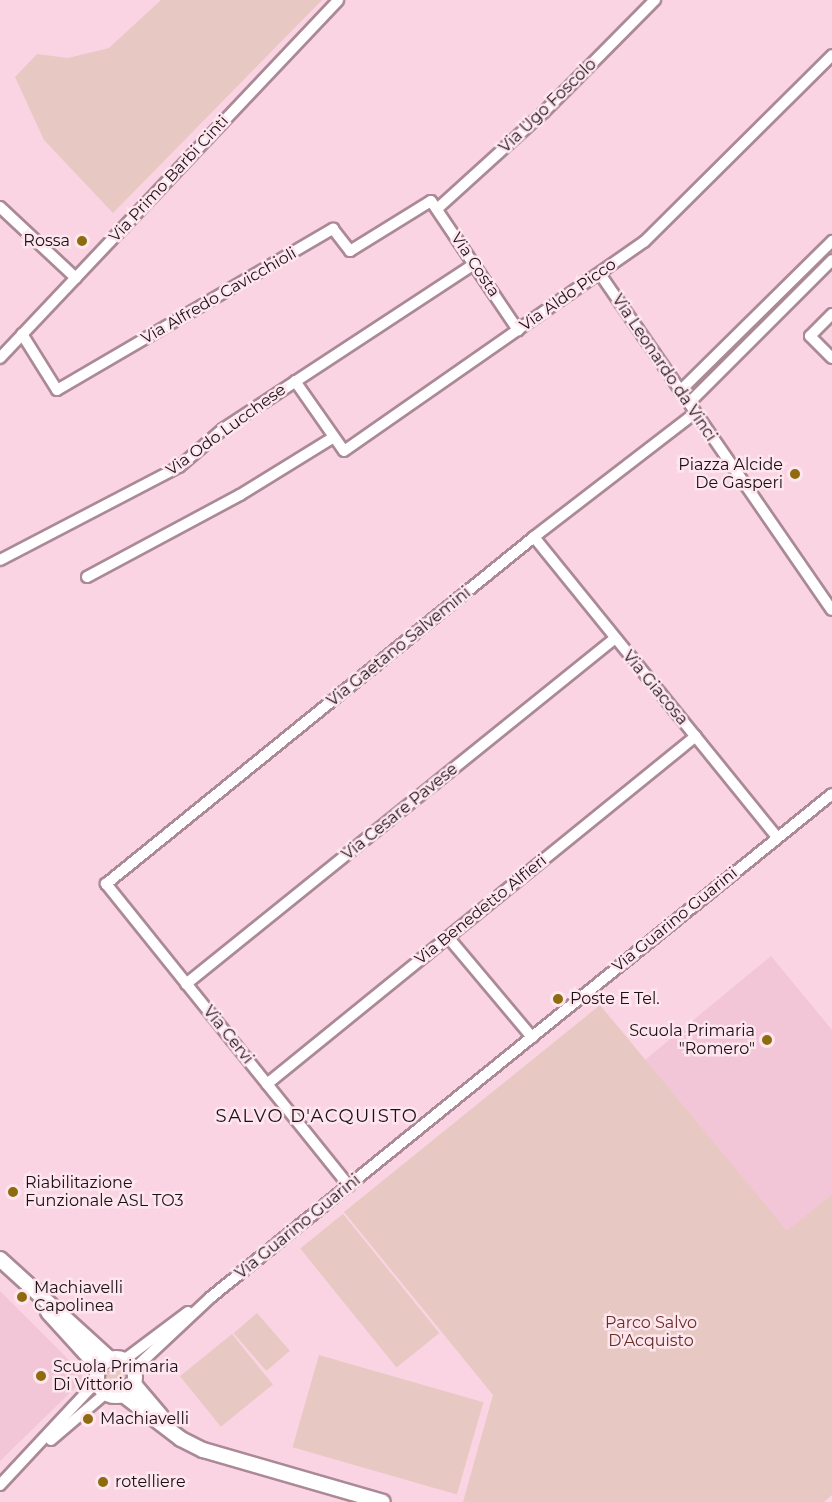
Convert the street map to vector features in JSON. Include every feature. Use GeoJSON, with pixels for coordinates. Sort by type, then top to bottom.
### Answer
{"type":"FeatureCollection","features":[{"type":"Feature","properties":{"kind":"street","name":"Via Primo Barbi Cinti"},"geometry":{"type":"LineString","coordinates":[[0,358],[338,0]]}},
{"type":"Feature","properties":{"kind":"street","name":"Via Ugo Foscolo"},"geometry":{"type":"LineString","coordinates":[[434,205],[544,112],[655,0]]}},
{"type":"Feature","properties":{"kind":"street","name":"Via Aldo Picco"},"geometry":{"type":"LineString","coordinates":[[334,437],[344,450],[644,242],[832,56]]}},
{"type":"Feature","properties":{"kind":"street","name":"Via Costa"},"geometry":{"type":"LineString","coordinates":[[434,205],[518,330]]}},
{"type":"Feature","properties":{"kind":"street","name":"Via Alfredo Cavicchioli"},"geometry":{"type":"LineString","coordinates":[[22,334],[57,390],[333,229],[350,250],[434,205]]}},
{"type":"Feature","properties":{"kind":"street"},"geometry":{"type":"LineString","coordinates":[[0,207],[76,278]]}},
{"type":"Feature","properties":{"kind":"street"},"geometry":{"type":"LineString","coordinates":[[680,391],[832,242]]}},
{"type":"Feature","properties":{"kind":"street","name":"Via Gaetano Salvemini"},"geometry":{"type":"LineString","coordinates":[[106,884],[692,408],[832,260]]}},
{"type":"Feature","properties":{"kind":"street","name":"Via Odo Lucchese"},"geometry":{"type":"LineString","coordinates":[[0,560],[179,467],[223,429],[473,265]]}},
{"type":"Feature","properties":{"kind":"street","name":"Via Leonardo da Vinci"},"geometry":{"type":"LineString","coordinates":[[600,274],[832,609]]}},
{"type":"Feature","properties":{"kind":"street"},"geometry":{"type":"LineString","coordinates":[[832,314],[810,336],[832,358]]}},
{"type":"Feature","properties":{"kind":"street"},"geometry":{"type":"LineString","coordinates":[[87,578],[240,495],[334,437],[295,381]]}},
{"type":"Feature","properties":{"kind":"street","name":"Via Giacosa"},"geometry":{"type":"LineString","coordinates":[[534,537],[614,639],[777,837]]}},
{"type":"Feature","properties":{"kind":"street","name":"Via Cesare Pavese"},"geometry":{"type":"LineString","coordinates":[[186,984],[614,639]]}},
{"type":"Feature","properties":{"kind":"street","name":"Via Benedetto Alfieri"},"geometry":{"type":"LineString","coordinates":[[267,1084],[696,736]]}},
{"type":"Feature","properties":{"kind":"street","name":"Via Guarino Guarini"},"geometry":{"type":"LineString","coordinates":[[125,1368],[832,794]]}},
{"type":"Feature","properties":{"kind":"street","name":"Via Cervi"},"geometry":{"type":"LineString","coordinates":[[106,884],[350,1186]]}},
{"type":"Feature","properties":{"kind":"street"},"geometry":{"type":"LineString","coordinates":[[448,937],[532,1037]]}},
{"type":"Feature","properties":{"kind":"street"},"geometry":{"type":"LineString","coordinates":[[0,1259],[125,1368],[171,1430]]}},
{"type":"Feature","properties":{"kind":"street"},"geometry":{"type":"LineString","coordinates":[[0,1259],[98,1374],[106,1393]]}},
{"type":"Feature","properties":{"kind":"street"},"geometry":{"type":"LineString","coordinates":[[25,1461],[98,1374],[125,1368]]}},
{"type":"Feature","properties":{"kind":"street"},"geometry":{"type":"LineString","coordinates":[[122,1394],[125,1368]]}},
{"type":"Feature","properties":{"kind":"street"},"geometry":{"type":"LineString","coordinates":[[0,1485],[106,1393],[122,1394],[203,1450],[383,1502]]}},
{"type":"Feature","properties":{"kind":"shaded area"},"geometry":{"type":"Polygon","coordinates":[[[771,956],[832,1030],[832,1194],[787,1232],[645,1060],[771,956]]]}},
{"type":"Feature","properties":{"kind":"shaded area","name":"Scuola Primaria Di Vittorio"},"geometry":{"type":"Polygon","coordinates":[[[0,1291],[82,1373],[83,1380],[0,1461],[0,1291]]]}},
{"type":"Feature","properties":{"kind":"green space"},"geometry":{"type":"Polygon","coordinates":[[[161,0],[322,0],[113,213],[44,140],[15,77],[37,54],[68,58],[109,48],[161,0]]]}},
{"type":"Feature","properties":{"kind":"green space","name":"Parco Salvo D'Acquisto"},"geometry":{"type":"Polygon","coordinates":[[[600,1005],[787,1231],[832,1194],[832,1495],[824,1502],[463,1502],[493,1395],[344,1212],[600,1005]]]}},
{"type":"Feature","properties":{"kind":"green space"},"geometry":{"type":"Polygon","coordinates":[[[343,1214],[439,1333],[397,1368],[300,1249],[343,1214]]]}},
{"type":"Feature","properties":{"kind":"green space"},"geometry":{"type":"Polygon","coordinates":[[[257,1313],[290,1351],[266,1371],[234,1333],[257,1313]]]}},
{"type":"Feature","properties":{"kind":"green space"},"geometry":{"type":"Polygon","coordinates":[[[232,1334],[273,1385],[221,1427],[180,1376],[232,1334]]]}},
{"type":"Feature","properties":{"kind":"green space"},"geometry":{"type":"Polygon","coordinates":[[[319,1355],[483,1402],[457,1494],[293,1447],[319,1355]]]}},
{"type":"Feature","properties":{"kind":"green space"},"geometry":{"type":"Polygon","coordinates":[[[116,1365],[121,1366],[127,1372],[127,1382],[121,1388],[116,1389],[111,1388],[105,1382],[104,1377],[105,1372],[111,1366],[116,1365]]]}},
{"type":"Feature","properties":{"kind":"place","name":"Rossa"},"geometry":{"type":"Point","coordinates":[82,241]}},
{"type":"Feature","properties":{"kind":"place","name":"Piazza Alcide De Gasperi"},"geometry":{"type":"Point","coordinates":[795,474]}},
{"type":"Feature","properties":{"kind":"place","name":"Poste E Tel."},"geometry":{"type":"Point","coordinates":[558,999]}},
{"type":"Feature","properties":{"kind":"place","name":"Scuola Primaria \"Romero\""},"geometry":{"type":"Point","coordinates":[767,1040]}},
{"type":"Feature","properties":{"kind":"place","name":"Riabilitazione Funzionale ASL TO3"},"geometry":{"type":"Point","coordinates":[13,1192]}},
{"type":"Feature","properties":{"kind":"place","name":"Machiavelli Capolinea"},"geometry":{"type":"Point","coordinates":[22,1297]}},
{"type":"Feature","properties":{"kind":"place","name":"Scuola Primaria Di Vittorio"},"geometry":{"type":"Point","coordinates":[41,1376]}},
{"type":"Feature","properties":{"kind":"place","name":"Machiavelli"},"geometry":{"type":"Point","coordinates":[88,1419]}},
{"type":"Feature","properties":{"kind":"place","name":"rotelliere"},"geometry":{"type":"Point","coordinates":[103,1482]}},
{"type":"Feature","properties":{"kind":"district","name":"SALVO D'ACQUISTO"},"geometry":{"type":"Point","coordinates":[317,1116]}}]}
